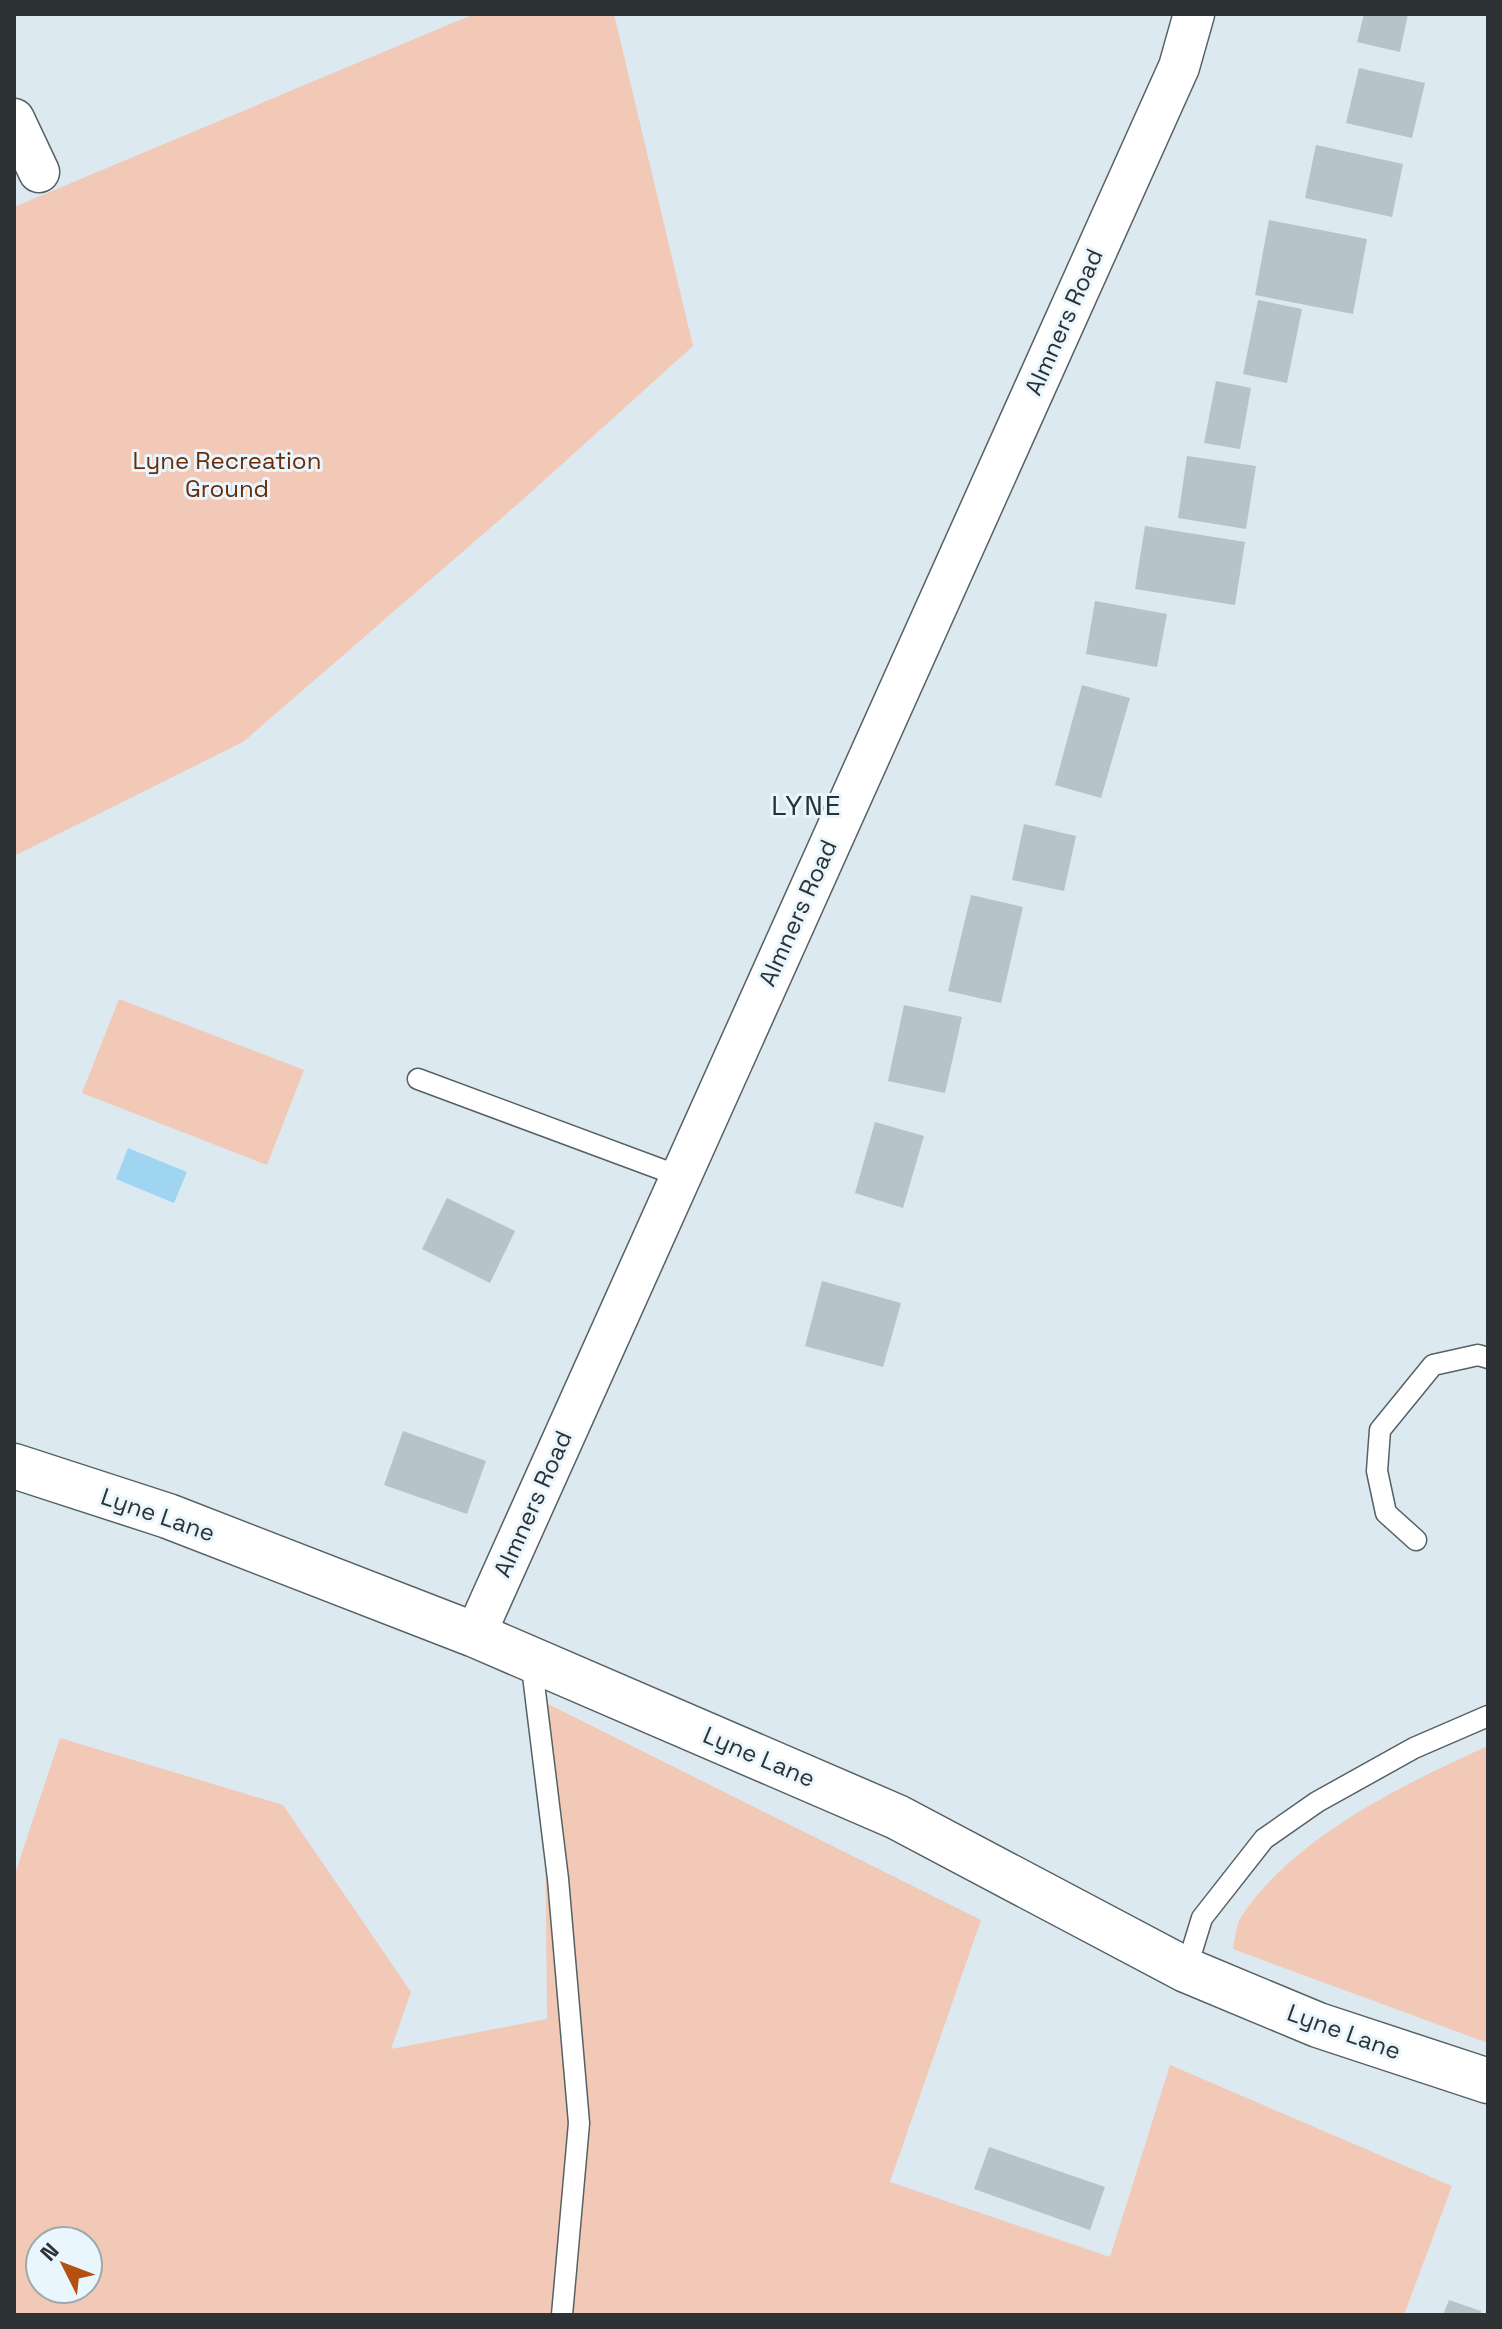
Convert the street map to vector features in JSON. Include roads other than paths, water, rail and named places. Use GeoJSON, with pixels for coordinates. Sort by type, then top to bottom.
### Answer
{"type":"FeatureCollection","features":[{"type":"Feature","properties":{"kind":"street","name":"Almners Road"},"geometry":{"type":"LineString","coordinates":[[475,1635],[1179,67],[1194,14]]}},
{"type":"Feature","properties":{"kind":"street"},"geometry":{"type":"LineString","coordinates":[[14,119],[39,172]]}},
{"type":"Feature","properties":{"kind":"street","name":"Lyne Lane"},"geometry":{"type":"LineString","coordinates":[[14,1466],[168,1516],[475,1635],[897,1817],[1186,1970],[1318,2025],[1488,2081]]}},
{"type":"Feature","properties":{"kind":"lane"},"geometry":{"type":"LineString","coordinates":[[418,1079],[679,1176]]}},
{"type":"Feature","properties":{"kind":"lane"},"geometry":{"type":"LineString","coordinates":[[1416,1540],[1386,1513],[1377,1471],[1380,1430],[1433,1365],[1478,1355],[1488,1358]]}},
{"type":"Feature","properties":{"kind":"lane"},"geometry":{"type":"LineString","coordinates":[[531,1659],[558,1879],[579,2123],[562,2315]]}},
{"type":"Feature","properties":{"kind":"lane"},"geometry":{"type":"LineString","coordinates":[[1186,1970],[1202,1918],[1264,1839],[1317,1802],[1414,1748],[1488,1716]]}},
{"type":"Feature","properties":{"kind":"water"},"geometry":{"type":"Polygon","coordinates":[[[128,1148],[187,1172],[174,1203],[116,1179],[128,1148]]]}},
{"type":"Feature","properties":{"kind":"district","name":"LYNE"},"geometry":{"type":"Point","coordinates":[807,805]}},
{"type":"Feature","properties":{"kind":"park label","name":"Lyne Recreation Ground"},"geometry":{"type":"Point","coordinates":[227,475]}}]}
